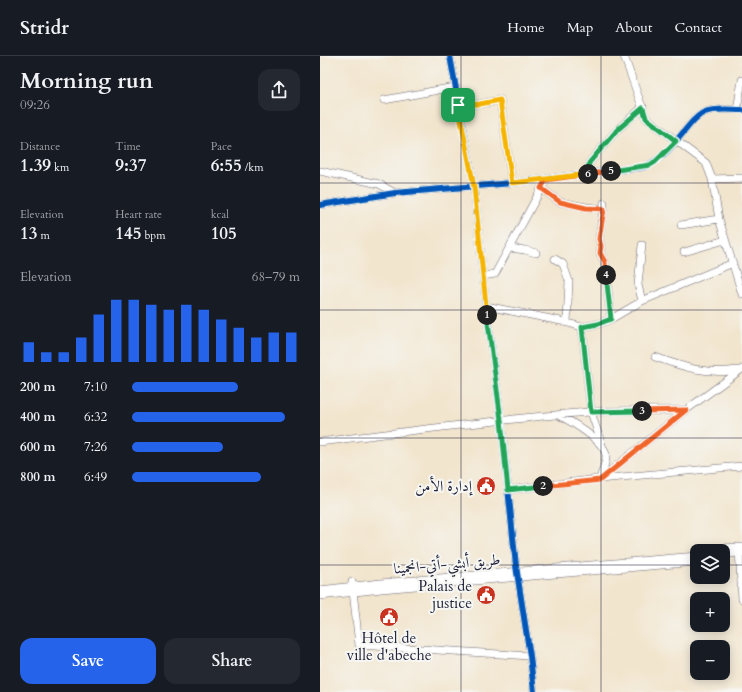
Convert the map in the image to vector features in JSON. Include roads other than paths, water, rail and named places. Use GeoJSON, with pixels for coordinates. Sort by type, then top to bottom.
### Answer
{"type":"FeatureCollection","features":[{"type":"Feature","properties":{"kind":"highway"},"geometry":{"type":"LineString","coordinates":[[730,552],[740,553]]}},
{"type":"Feature","properties":{"kind":"highway"},"geometry":{"type":"LineString","coordinates":[[320,585],[353,585],[619,561],[690,553]]}},
{"type":"Feature","properties":{"kind":"highway"},"geometry":{"type":"LineString","coordinates":[[730,556],[740,553]]}},
{"type":"Feature","properties":{"kind":"highway"},"geometry":{"type":"LineString","coordinates":[[619,561],[690,560]]}},
{"type":"Feature","properties":{"kind":"highway"},"geometry":{"type":"LineString","coordinates":[[320,593],[353,585]]}},
{"type":"Feature","properties":{"kind":"street"},"geometry":{"type":"LineString","coordinates":[[450,56],[474,187],[486,306],[501,420],[516,570],[530,656],[534,692]]}},
{"type":"Feature","properties":{"kind":"street"},"geometry":{"type":"LineString","coordinates":[[624,56],[646,118],[706,163],[712,179],[719,220],[742,294]]}},
{"type":"Feature","properties":{"kind":"street"},"geometry":{"type":"LineString","coordinates":[[320,205],[395,193],[546,180],[650,165],[676,141],[697,116],[704,112],[715,110],[740,110],[742,80]]}},
{"type":"Feature","properties":{"kind":"street"},"geometry":{"type":"LineString","coordinates":[[384,100],[455,87]]}},
{"type":"Feature","properties":{"kind":"street"},"geometry":{"type":"LineString","coordinates":[[458,105],[480,104],[500,100],[512,183]]}},
{"type":"Feature","properties":{"kind":"street"},"geometry":{"type":"LineString","coordinates":[[588,174],[589,163],[617,130],[643,108]]}},
{"type":"Feature","properties":{"kind":"street"},"geometry":{"type":"LineString","coordinates":[[320,171],[380,184],[395,193]]}},
{"type":"Feature","properties":{"kind":"street"},"geometry":{"type":"LineString","coordinates":[[712,179],[742,178]]}},
{"type":"Feature","properties":{"kind":"street"},"geometry":{"type":"LineString","coordinates":[[483,276],[496,274],[546,180]]}},
{"type":"Feature","properties":{"kind":"street"},"geometry":{"type":"LineString","coordinates":[[541,188],[560,202],[586,208],[604,206],[599,239],[601,246],[600,253],[605,262],[611,319]]}},
{"type":"Feature","properties":{"kind":"street"},"geometry":{"type":"LineString","coordinates":[[681,225],[719,220]]}},
{"type":"Feature","properties":{"kind":"street"},"geometry":{"type":"LineString","coordinates":[[684,252],[725,240]]}},
{"type":"Feature","properties":{"kind":"street"},"geometry":{"type":"LineString","coordinates":[[642,245],[638,285],[642,301]]}},
{"type":"Feature","properties":{"kind":"street"},"geometry":{"type":"LineString","coordinates":[[510,248],[536,253]]}},
{"type":"Feature","properties":{"kind":"street"},"geometry":{"type":"LineString","coordinates":[[555,259],[563,264],[569,281],[567,323]]}},
{"type":"Feature","properties":{"kind":"street"},"geometry":{"type":"LineString","coordinates":[[486,306],[582,327],[598,324],[611,319],[642,301],[733,263]]}},
{"type":"Feature","properties":{"kind":"street"},"geometry":{"type":"LineString","coordinates":[[582,327],[591,412],[606,456],[600,480]]}},
{"type":"Feature","properties":{"kind":"street"},"geometry":{"type":"LineString","coordinates":[[655,357],[698,370],[721,373],[741,369]]}},
{"type":"Feature","properties":{"kind":"street"},"geometry":{"type":"LineString","coordinates":[[600,480],[686,410],[741,369]]}},
{"type":"Feature","properties":{"kind":"street"},"geometry":{"type":"LineString","coordinates":[[320,442],[501,420],[591,412],[686,410]]}},
{"type":"Feature","properties":{"kind":"street"},"geometry":{"type":"LineString","coordinates":[[558,415],[576,424],[603,448]]}},
{"type":"Feature","properties":{"kind":"street"},"geometry":{"type":"LineString","coordinates":[[508,490],[742,466]]}},
{"type":"Feature","properties":{"kind":"street"},"geometry":{"type":"LineString","coordinates":[[740,553],[742,599]]}},
{"type":"Feature","properties":{"kind":"street"},"geometry":{"type":"LineString","coordinates":[[353,585],[359,645],[530,656]]}},
{"type":"Feature","properties":{"kind":"place","name":"إدارة الأمن"},"geometry":{"type":"Point","coordinates":[486,486]}},
{"type":"Feature","properties":{"kind":"place","name":"Palais de justice"},"geometry":{"type":"Point","coordinates":[486,595]}},
{"type":"Feature","properties":{"kind":"place","name":"Hôtel de ville d'abeche"},"geometry":{"type":"Point","coordinates":[389,617]}}]}
